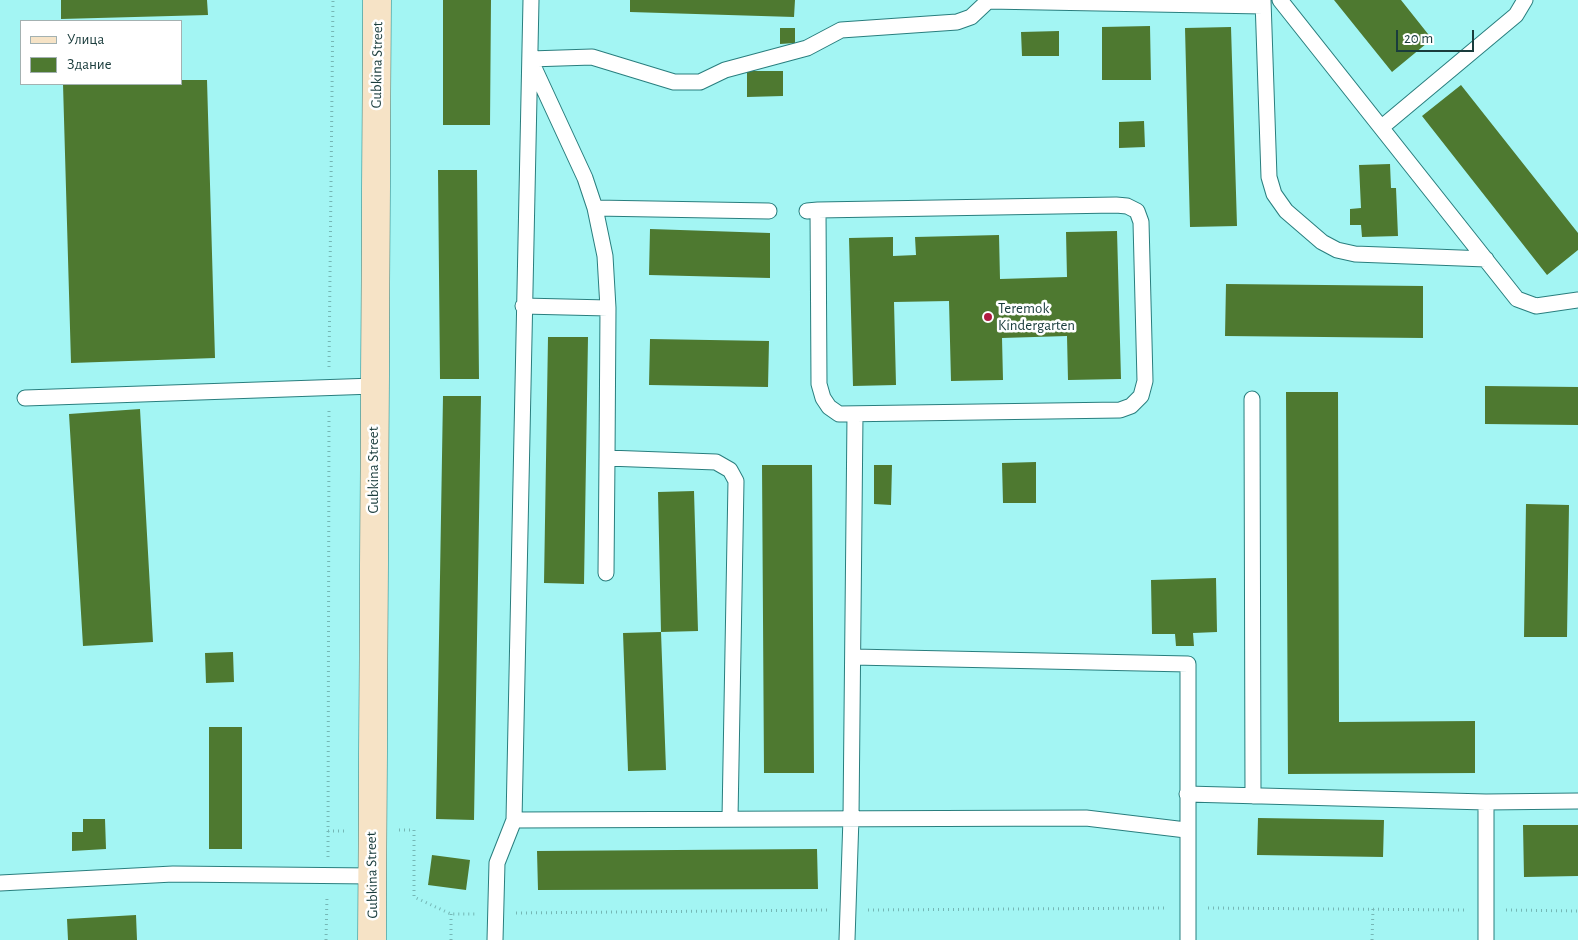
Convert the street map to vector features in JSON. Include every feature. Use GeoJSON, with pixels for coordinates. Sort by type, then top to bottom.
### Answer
{"type":"FeatureCollection","features":[{"type":"Feature","properties":{"kind":"main road","name":"Gubkina Street"},"geometry":{"type":"LineString","coordinates":[[372,940],[377,0]]}},
{"type":"Feature","properties":{"kind":"lane"},"geometry":{"type":"LineString","coordinates":[[495,940],[497,863],[514,820],[523,306],[531,0]]}},
{"type":"Feature","properties":{"kind":"lane"},"geometry":{"type":"LineString","coordinates":[[530,59],[592,57],[674,82],[700,82],[725,70],[807,48],[840,30],[957,22],[971,17],[988,0],[1263,3],[1269,177],[1274,194],[1286,211],[1322,242],[1337,250],[1355,254],[1486,259]]}},
{"type":"Feature","properties":{"kind":"lane"},"geometry":{"type":"LineString","coordinates":[[1280,0],[1517,299],[1536,306],[1578,300]]}},
{"type":"Feature","properties":{"kind":"lane"},"geometry":{"type":"LineString","coordinates":[[1382,127],[1516,15],[1525,0]]}},
{"type":"Feature","properties":{"kind":"lane"},"geometry":{"type":"LineString","coordinates":[[530,59],[584,178],[595,208],[605,256],[608,308],[606,573]]}},
{"type":"Feature","properties":{"kind":"lane"},"geometry":{"type":"LineString","coordinates":[[1116,205],[1127,206],[1137,211],[1141,222],[1145,382],[1141,396],[1131,406],[1120,410],[855,415],[839,414],[829,407],[823,398],[819,384],[813,210],[1116,205]]}},
{"type":"Feature","properties":{"kind":"lane"},"geometry":{"type":"LineString","coordinates":[[595,208],[769,211]]}},
{"type":"Feature","properties":{"kind":"lane"},"geometry":{"type":"LineString","coordinates":[[523,306],[608,308]]}},
{"type":"Feature","properties":{"kind":"lane"},"geometry":{"type":"LineString","coordinates":[[25,398],[374,386]]}},
{"type":"Feature","properties":{"kind":"lane"},"geometry":{"type":"LineString","coordinates":[[1252,399],[1253,796]]}},
{"type":"Feature","properties":{"kind":"lane"},"geometry":{"type":"LineString","coordinates":[[847,940],[851,817],[855,415]]}},
{"type":"Feature","properties":{"kind":"lane"},"geometry":{"type":"LineString","coordinates":[[607,458],[716,462],[730,470],[736,481],[730,818]]}},
{"type":"Feature","properties":{"kind":"lane"},"geometry":{"type":"LineString","coordinates":[[853,657],[1188,664],[1186,830],[1188,940]]}},
{"type":"Feature","properties":{"kind":"lane"},"geometry":{"type":"LineString","coordinates":[[1187,794],[1486,802],[1578,801]]}},
{"type":"Feature","properties":{"kind":"lane"},"geometry":{"type":"LineString","coordinates":[[1486,802],[1486,940]]}},
{"type":"Feature","properties":{"kind":"lane"},"geometry":{"type":"LineString","coordinates":[[514,820],[851,817],[1086,818],[1186,830]]}},
{"type":"Feature","properties":{"kind":"lane"},"geometry":{"type":"LineString","coordinates":[[0,883],[173,874],[372,876]]}},
{"type":"Feature","properties":{"kind":"path"},"geometry":{"type":"LineString","coordinates":[[326,940],[328,389],[332,0]]}},
{"type":"Feature","properties":{"kind":"path"},"geometry":{"type":"LineString","coordinates":[[414,830],[414,897],[451,914],[1187,908],[1578,911]]}},
{"type":"Feature","properties":{"kind":"path"},"geometry":{"type":"LineString","coordinates":[[1372,940],[1373,909]]}},
{"type":"Feature","properties":{"kind":"path"},"geometry":{"type":"LineString","coordinates":[[451,914],[451,940]]}},
{"type":"Feature","properties":{"kind":"building"},"geometry":{"type":"Polygon","coordinates":[[[61,0],[207,0],[208,15],[61,19],[61,0]]]}},
{"type":"Feature","properties":{"kind":"building"},"geometry":{"type":"Polygon","coordinates":[[[443,0],[491,0],[490,125],[443,125],[443,0]]]}},
{"type":"Feature","properties":{"kind":"building"},"geometry":{"type":"Polygon","coordinates":[[[630,0],[795,0],[794,17],[630,12],[630,0]]]}},
{"type":"Feature","properties":{"kind":"building"},"geometry":{"type":"Polygon","coordinates":[[[1334,0],[1401,0],[1432,39],[1392,72],[1334,0]]]}},
{"type":"Feature","properties":{"kind":"building"},"geometry":{"type":"Polygon","coordinates":[[[1150,26],[1151,80],[1102,80],[1102,27],[1150,26]]]}},
{"type":"Feature","properties":{"kind":"building"},"geometry":{"type":"Polygon","coordinates":[[[1231,27],[1237,226],[1190,227],[1185,28],[1231,27]]]}},
{"type":"Feature","properties":{"kind":"building"},"geometry":{"type":"Polygon","coordinates":[[[780,28],[795,28],[795,43],[780,44],[780,28]]]}},
{"type":"Feature","properties":{"kind":"building"},"geometry":{"type":"Polygon","coordinates":[[[1059,31],[1059,56],[1022,56],[1021,32],[1059,31]]]}},
{"type":"Feature","properties":{"kind":"building"},"geometry":{"type":"Polygon","coordinates":[[[747,71],[783,71],[783,96],[747,97],[747,71]]]}},
{"type":"Feature","properties":{"kind":"building"},"geometry":{"type":"Polygon","coordinates":[[[182,80],[207,80],[215,358],[71,363],[63,85],[182,85],[182,80]]]}},
{"type":"Feature","properties":{"kind":"building"},"geometry":{"type":"Polygon","coordinates":[[[1461,85],[1578,233],[1578,250],[1547,275],[1422,116],[1461,85]]]}},
{"type":"Feature","properties":{"kind":"building"},"geometry":{"type":"Polygon","coordinates":[[[1144,121],[1145,147],[1119,148],[1119,122],[1144,121]]]}},
{"type":"Feature","properties":{"kind":"building"},"geometry":{"type":"Polygon","coordinates":[[[1390,164],[1391,188],[1396,188],[1398,236],[1362,237],[1361,225],[1350,225],[1350,209],[1361,208],[1359,165],[1390,164]]]}},
{"type":"Feature","properties":{"kind":"building"},"geometry":{"type":"Polygon","coordinates":[[[438,170],[477,170],[479,379],[440,379],[438,170]]]}},
{"type":"Feature","properties":{"kind":"building"},"geometry":{"type":"Polygon","coordinates":[[[650,229],[770,233],[770,278],[649,275],[650,229]]]}},
{"type":"Feature","properties":{"kind":"building"},"geometry":{"type":"Polygon","coordinates":[[[1117,231],[1121,379],[1068,380],[1067,336],[1002,338],[1003,380],[951,381],[949,301],[894,302],[896,385],[853,386],[849,238],[893,237],[893,256],[916,255],[915,237],[999,235],[1000,279],[1067,277],[1066,232],[1117,231]]]}},
{"type":"Feature","properties":{"kind":"building"},"geometry":{"type":"Polygon","coordinates":[[[1226,284],[1423,286],[1423,338],[1225,336],[1226,284]]]}},
{"type":"Feature","properties":{"kind":"building"},"geometry":{"type":"Polygon","coordinates":[[[548,337],[588,337],[584,584],[544,583],[548,337]]]}},
{"type":"Feature","properties":{"kind":"building"},"geometry":{"type":"Polygon","coordinates":[[[650,339],[769,341],[768,387],[649,385],[650,339]]]}},
{"type":"Feature","properties":{"kind":"building"},"geometry":{"type":"Polygon","coordinates":[[[1485,386],[1578,387],[1578,425],[1485,424],[1485,386]]]}},
{"type":"Feature","properties":{"kind":"building"},"geometry":{"type":"Polygon","coordinates":[[[1286,392],[1338,392],[1339,722],[1475,721],[1475,773],[1288,774],[1286,392]]]}},
{"type":"Feature","properties":{"kind":"building"},"geometry":{"type":"Polygon","coordinates":[[[443,396],[481,396],[474,820],[436,819],[443,396]]]}},
{"type":"Feature","properties":{"kind":"building"},"geometry":{"type":"Polygon","coordinates":[[[140,409],[153,642],[83,646],[69,414],[140,409]]]}},
{"type":"Feature","properties":{"kind":"building"},"geometry":{"type":"Polygon","coordinates":[[[1036,462],[1036,503],[1003,503],[1002,463],[1036,462]]]}},
{"type":"Feature","properties":{"kind":"building"},"geometry":{"type":"Polygon","coordinates":[[[762,465],[812,465],[814,773],[764,773],[762,465]]]}},
{"type":"Feature","properties":{"kind":"building"},"geometry":{"type":"Polygon","coordinates":[[[874,465],[892,465],[891,505],[874,504],[874,465]]]}},
{"type":"Feature","properties":{"kind":"building"},"geometry":{"type":"Polygon","coordinates":[[[694,491],[698,631],[661,632],[658,492],[694,491]]]}},
{"type":"Feature","properties":{"kind":"building"},"geometry":{"type":"Polygon","coordinates":[[[1526,504],[1569,505],[1567,637],[1524,637],[1526,504]]]}},
{"type":"Feature","properties":{"kind":"building"},"geometry":{"type":"Polygon","coordinates":[[[1216,578],[1217,632],[1193,633],[1194,646],[1176,646],[1175,634],[1152,634],[1151,580],[1216,578]]]}},
{"type":"Feature","properties":{"kind":"building"},"geometry":{"type":"Polygon","coordinates":[[[661,632],[666,770],[628,771],[623,633],[661,632]]]}},
{"type":"Feature","properties":{"kind":"building"},"geometry":{"type":"Polygon","coordinates":[[[233,652],[234,682],[206,683],[205,653],[233,652]]]}},
{"type":"Feature","properties":{"kind":"building"},"geometry":{"type":"Polygon","coordinates":[[[209,727],[242,727],[242,849],[209,849],[209,727]]]}},
{"type":"Feature","properties":{"kind":"building"},"geometry":{"type":"Polygon","coordinates":[[[1258,818],[1384,820],[1383,857],[1257,855],[1258,818]]]}},
{"type":"Feature","properties":{"kind":"building"},"geometry":{"type":"Polygon","coordinates":[[[83,819],[105,819],[106,849],[72,851],[72,832],[83,832],[83,819]]]}},
{"type":"Feature","properties":{"kind":"building"},"geometry":{"type":"Polygon","coordinates":[[[1523,825],[1578,825],[1578,876],[1524,877],[1523,825]]]}},
{"type":"Feature","properties":{"kind":"building"},"geometry":{"type":"Polygon","coordinates":[[[817,849],[818,889],[538,890],[537,851],[817,849]]]}},
{"type":"Feature","properties":{"kind":"building"},"geometry":{"type":"Polygon","coordinates":[[[432,855],[470,860],[466,890],[428,885],[432,855]]]}},
{"type":"Feature","properties":{"kind":"building"},"geometry":{"type":"Polygon","coordinates":[[[136,915],[137,940],[68,940],[67,919],[136,915]]]}},
{"type":"Feature","properties":{"kind":"place","name":"Teremok Kindergarten"},"geometry":{"type":"Point","coordinates":[988,317]}}]}
